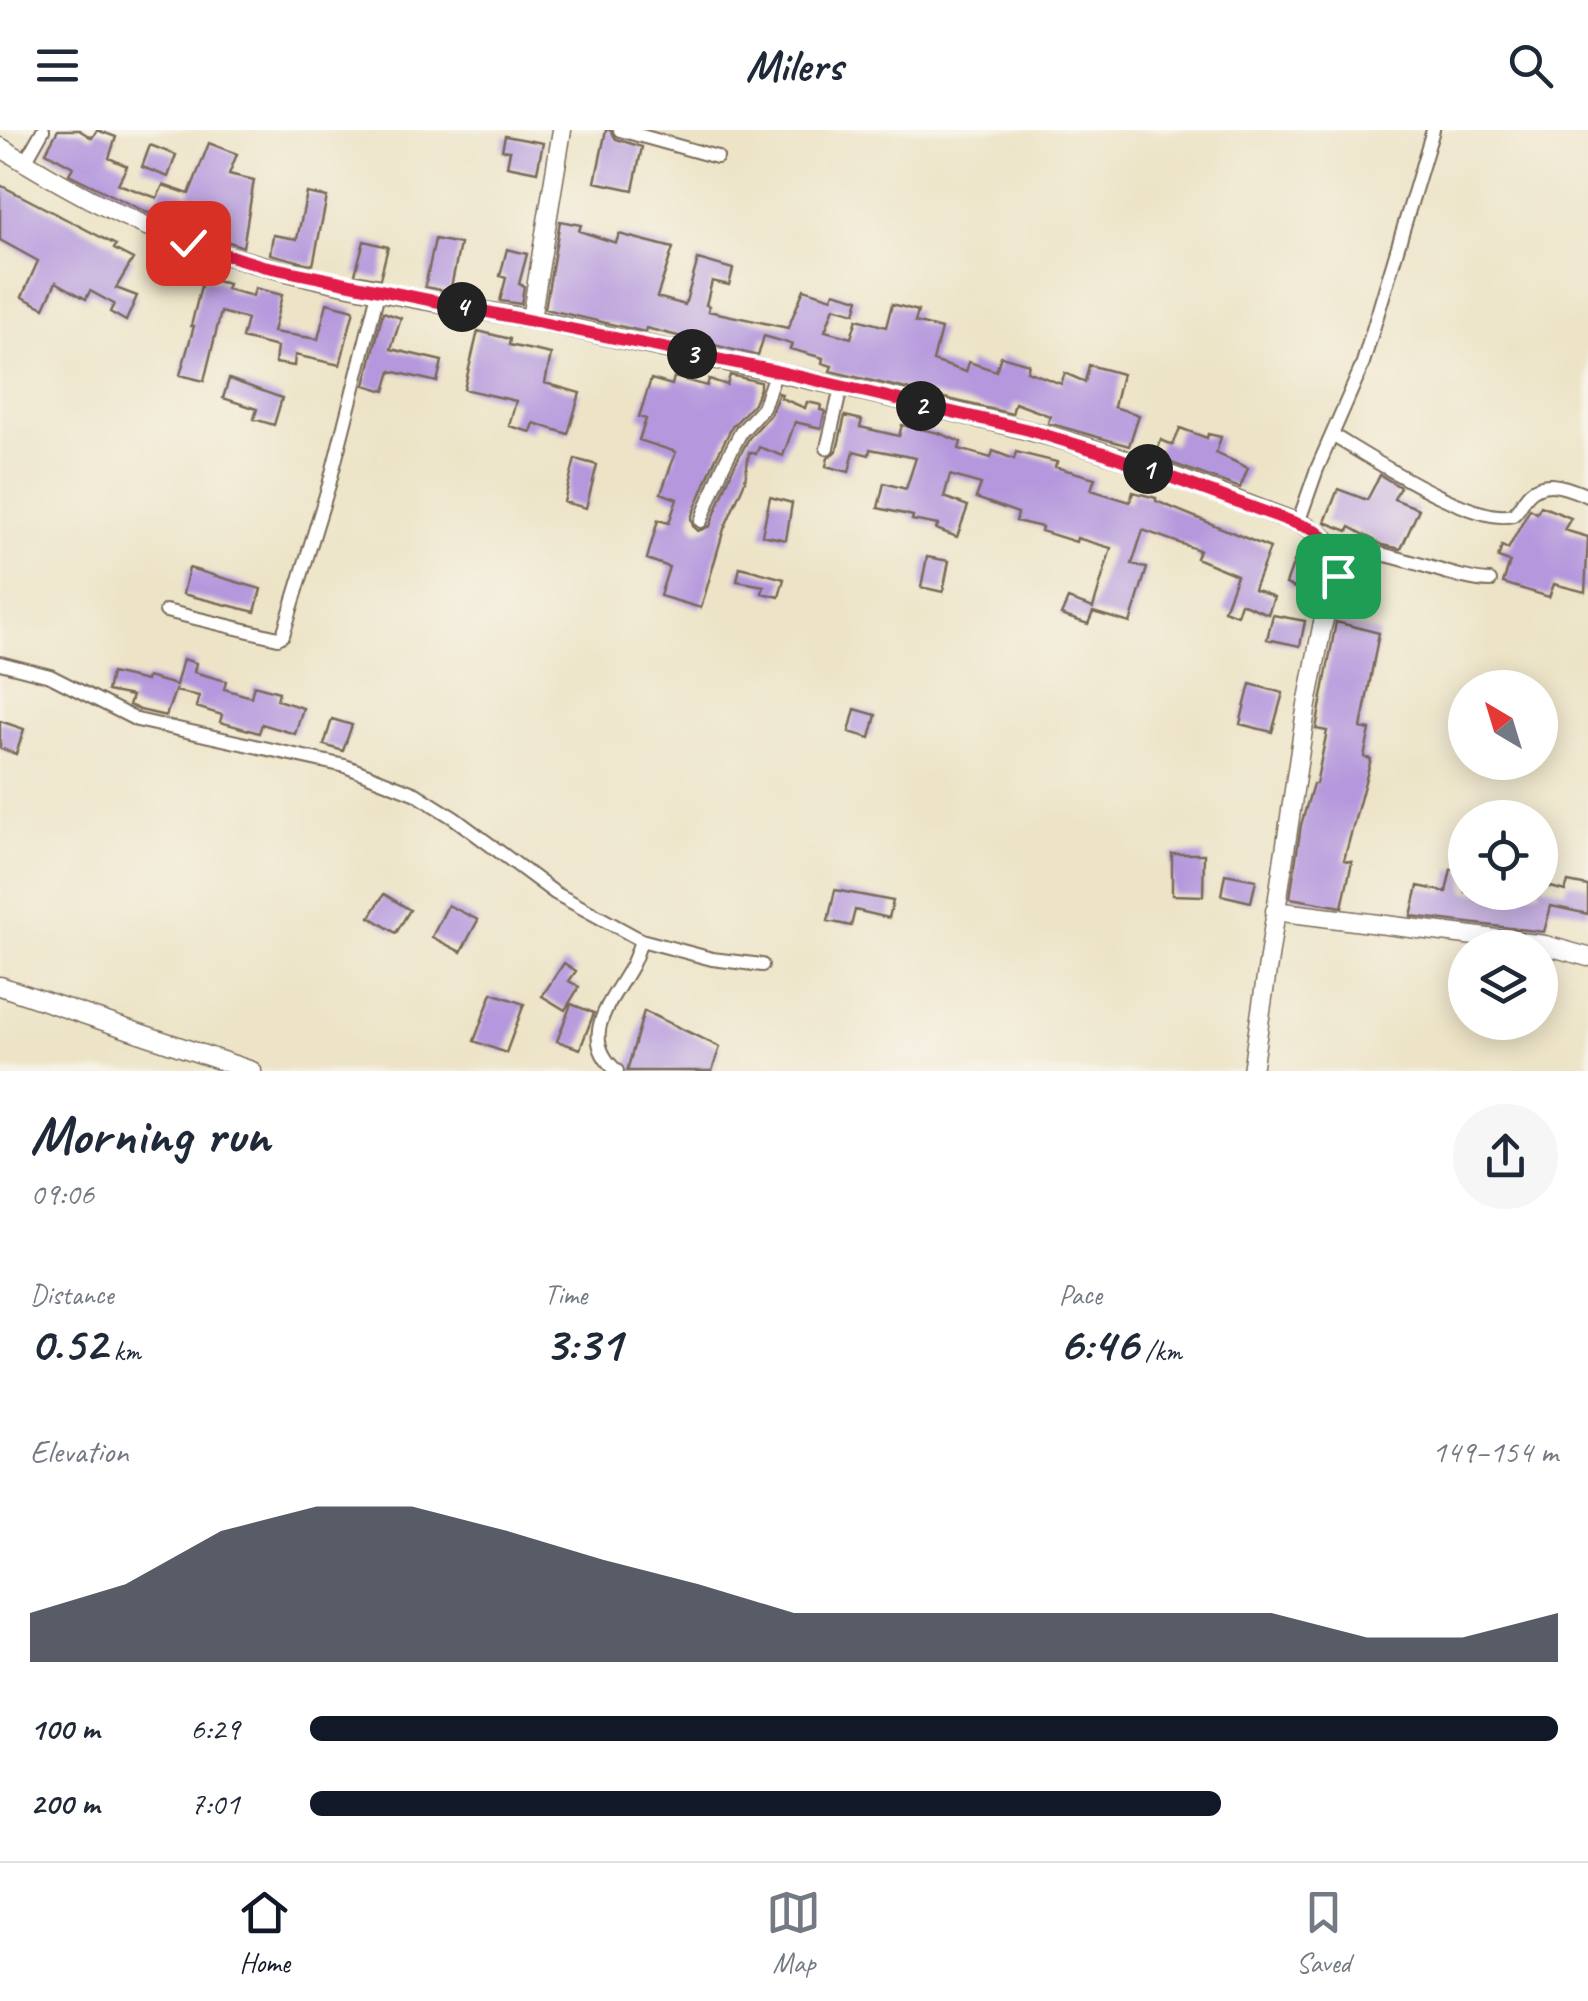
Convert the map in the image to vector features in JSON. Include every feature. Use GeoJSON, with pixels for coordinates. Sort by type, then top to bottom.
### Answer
{"type":"FeatureCollection","features":[{"type":"Feature","properties":{"kind":"street"},"geometry":{"type":"LineString","coordinates":[[25,162],[43,130]]}},
{"type":"Feature","properties":{"kind":"street"},"geometry":{"type":"LineString","coordinates":[[531,320],[562,130]]}},
{"type":"Feature","properties":{"kind":"street"},"geometry":{"type":"LineString","coordinates":[[620,130],[717,157]]}},
{"type":"Feature","properties":{"kind":"street"},"geometry":{"type":"LineString","coordinates":[[1298,523],[1362,366],[1433,130]]}},
{"type":"Feature","properties":{"kind":"street"},"geometry":{"type":"LineString","coordinates":[[0,148],[119,214],[188,243],[263,266],[776,371],[1029,430],[1298,523],[1317,531],[1341,555]]}},
{"type":"Feature","properties":{"kind":"street"},"geometry":{"type":"LineString","coordinates":[[166,611],[278,638],[283,634],[329,485],[379,289]]}},
{"type":"Feature","properties":{"kind":"street"},"geometry":{"type":"LineString","coordinates":[[701,522],[740,432],[763,408],[776,371]]}},
{"type":"Feature","properties":{"kind":"street"},"geometry":{"type":"LineString","coordinates":[[827,448],[841,388]]}},
{"type":"Feature","properties":{"kind":"street"},"geometry":{"type":"LineString","coordinates":[[1332,436],[1435,493],[1494,518],[1513,516],[1540,486],[1564,487],[1588,496]]}},
{"type":"Feature","properties":{"kind":"street"},"geometry":{"type":"LineString","coordinates":[[1341,555],[1353,550],[1379,554],[1490,582]]}},
{"type":"Feature","properties":{"kind":"street"},"geometry":{"type":"LineString","coordinates":[[1252,1071],[1309,694],[1341,555]]}},
{"type":"Feature","properties":{"kind":"street"},"geometry":{"type":"LineString","coordinates":[[0,663],[50,676],[137,720],[345,766],[416,794],[555,893],[641,940],[712,959],[762,965]]}},
{"type":"Feature","properties":{"kind":"street"},"geometry":{"type":"LineString","coordinates":[[1275,910],[1545,944],[1588,957]]}},
{"type":"Feature","properties":{"kind":"street"},"geometry":{"type":"LineString","coordinates":[[617,1071],[603,1056],[600,1026],[604,1007],[631,968],[641,940]]}},
{"type":"Feature","properties":{"kind":"street"},"geometry":{"type":"LineString","coordinates":[[0,986],[252,1071]]}},
{"type":"Feature","properties":{"kind":"building"},"geometry":{"type":"Polygon","coordinates":[[[58,130],[79,130],[92,138],[97,130],[116,137],[109,158],[127,166],[118,184],[157,198],[163,185],[189,194],[209,143],[237,154],[229,174],[254,180],[243,247],[146,212],[69,174],[73,167],[46,152],[58,130]]]}},
{"type":"Feature","properties":{"kind":"building"},"geometry":{"type":"Polygon","coordinates":[[[606,130],[616,139],[642,147],[633,190],[595,182],[606,130]]]}},
{"type":"Feature","properties":{"kind":"building"},"geometry":{"type":"Polygon","coordinates":[[[505,136],[543,143],[537,172],[507,166],[510,151],[502,150],[505,136]]]}},
{"type":"Feature","properties":{"kind":"building"},"geometry":{"type":"Polygon","coordinates":[[[150,145],[176,155],[168,177],[142,167],[150,145]]]}},
{"type":"Feature","properties":{"kind":"building"},"geometry":{"type":"Polygon","coordinates":[[[0,185],[116,245],[114,249],[133,259],[116,288],[137,296],[126,321],[110,312],[114,304],[90,291],[86,299],[56,282],[44,308],[22,297],[38,261],[0,240],[0,185]]]}},
{"type":"Feature","properties":{"kind":"building"},"geometry":{"type":"Polygon","coordinates":[[[307,193],[327,197],[313,265],[270,254],[273,235],[297,239],[307,193]]]}},
{"type":"Feature","properties":{"kind":"building"},"geometry":{"type":"Polygon","coordinates":[[[560,221],[581,225],[579,231],[616,243],[619,234],[673,248],[657,297],[685,305],[698,259],[733,269],[729,285],[712,281],[708,311],[788,328],[804,289],[832,298],[834,292],[859,299],[855,313],[834,307],[825,331],[851,338],[857,319],[886,327],[892,304],[918,311],[915,322],[941,329],[933,361],[966,372],[969,362],[996,371],[1001,356],[1029,364],[1027,371],[1061,384],[1065,373],[1085,382],[1089,365],[1122,374],[1114,407],[1139,415],[1129,446],[1048,423],[1050,416],[1015,403],[1012,414],[830,371],[832,366],[822,363],[823,358],[790,349],[792,344],[764,336],[758,356],[646,328],[645,332],[545,309],[560,221]]]}},
{"type":"Feature","properties":{"kind":"building"},"geometry":{"type":"Polygon","coordinates":[[[435,239],[460,244],[450,292],[425,287],[435,239]]]}},
{"type":"Feature","properties":{"kind":"building"},"geometry":{"type":"Polygon","coordinates":[[[364,241],[388,247],[380,279],[355,274],[364,241]]]}},
{"type":"Feature","properties":{"kind":"building"},"geometry":{"type":"Polygon","coordinates":[[[507,249],[527,254],[519,284],[524,286],[521,304],[500,301],[506,278],[500,276],[507,249]]]}},
{"type":"Feature","properties":{"kind":"building"},"geometry":{"type":"Polygon","coordinates":[[[203,278],[253,296],[255,288],[282,295],[273,332],[318,339],[327,303],[354,310],[340,365],[295,355],[294,366],[275,363],[277,347],[242,338],[247,319],[221,312],[204,381],[180,375],[203,278]]]}},
{"type":"Feature","properties":{"kind":"building"},"geometry":{"type":"Polygon","coordinates":[[[383,312],[401,318],[391,349],[442,361],[437,382],[391,371],[385,391],[365,385],[383,312]]]}},
{"type":"Feature","properties":{"kind":"building"},"geometry":{"type":"Polygon","coordinates":[[[478,331],[510,339],[509,345],[551,354],[545,383],[580,393],[568,434],[534,423],[531,432],[509,426],[516,401],[464,389],[478,331]]]}},
{"type":"Feature","properties":{"kind":"building"},"geometry":{"type":"Polygon","coordinates":[[[730,375],[760,382],[760,388],[754,403],[732,427],[714,462],[691,518],[698,531],[710,526],[732,470],[749,438],[771,414],[779,393],[781,398],[805,408],[807,402],[821,405],[820,410],[825,411],[821,428],[795,422],[783,456],[759,447],[756,454],[749,452],[745,481],[724,529],[701,608],[660,596],[669,567],[647,559],[658,520],[669,523],[677,499],[661,493],[676,452],[639,440],[646,419],[639,417],[651,379],[672,385],[674,377],[707,386],[709,379],[727,385],[730,375]]]}},
{"type":"Feature","properties":{"kind":"building"},"geometry":{"type":"Polygon","coordinates":[[[229,379],[282,398],[274,425],[254,419],[257,409],[223,398],[229,379]]]}},
{"type":"Feature","properties":{"kind":"building"},"geometry":{"type":"Polygon","coordinates":[[[845,416],[862,420],[860,427],[899,436],[902,425],[939,433],[961,442],[959,449],[991,458],[993,451],[1014,459],[1016,452],[1057,462],[1055,467],[1095,478],[1091,490],[1130,502],[1133,492],[1156,498],[1270,548],[1254,589],[1274,597],[1268,614],[1241,603],[1237,615],[1224,610],[1237,575],[1196,558],[1199,550],[1143,530],[1132,564],[1147,568],[1130,623],[1093,612],[1088,624],[1061,615],[1068,599],[1093,608],[1111,548],[1077,538],[1076,542],[1016,521],[1018,513],[976,498],[981,484],[950,475],[944,497],[968,506],[957,537],[936,529],[938,525],[878,508],[884,483],[906,489],[916,458],[870,449],[869,455],[854,451],[849,472],[826,466],[837,450],[845,416]]]}},
{"type":"Feature","properties":{"kind":"building"},"geometry":{"type":"Polygon","coordinates":[[[1180,428],[1207,438],[1208,434],[1221,437],[1216,453],[1248,468],[1240,488],[1155,457],[1161,440],[1173,445],[1180,428]]]}},
{"type":"Feature","properties":{"kind":"building"},"geometry":{"type":"Polygon","coordinates":[[[575,459],[597,465],[586,508],[564,502],[575,459]]]}},
{"type":"Feature","properties":{"kind":"building"},"geometry":{"type":"Polygon","coordinates":[[[1380,475],[1400,487],[1394,499],[1419,509],[1401,549],[1383,545],[1350,527],[1348,531],[1325,522],[1338,489],[1367,500],[1380,475]]]}},
{"type":"Feature","properties":{"kind":"building"},"geometry":{"type":"Polygon","coordinates":[[[770,497],[792,503],[786,540],[762,535],[770,497]]]}},
{"type":"Feature","properties":{"kind":"building"},"geometry":{"type":"Polygon","coordinates":[[[1541,506],[1571,518],[1564,530],[1588,537],[1585,592],[1554,584],[1549,597],[1503,583],[1510,562],[1498,558],[1502,546],[1508,549],[1530,509],[1537,513],[1541,506]]]}},
{"type":"Feature","properties":{"kind":"building"},"geometry":{"type":"Polygon","coordinates":[[[927,557],[949,561],[943,592],[921,587],[927,557]]]}},
{"type":"Feature","properties":{"kind":"building"},"geometry":{"type":"Polygon","coordinates":[[[1295,559],[1319,570],[1310,595],[1286,584],[1295,559]]]}},
{"type":"Feature","properties":{"kind":"building"},"geometry":{"type":"Polygon","coordinates":[[[740,567],[784,579],[779,597],[762,593],[764,586],[737,581],[740,567]]]}},
{"type":"Feature","properties":{"kind":"building"},"geometry":{"type":"Polygon","coordinates":[[[189,568],[261,589],[255,612],[183,594],[189,568]]]}},
{"type":"Feature","properties":{"kind":"building"},"geometry":{"type":"Polygon","coordinates":[[[1273,615],[1305,621],[1300,646],[1267,639],[1273,615]]]}},
{"type":"Feature","properties":{"kind":"building"},"geometry":{"type":"Polygon","coordinates":[[[1336,622],[1379,633],[1361,728],[1370,730],[1364,757],[1371,759],[1344,860],[1352,862],[1342,907],[1290,898],[1301,825],[1316,784],[1327,731],[1316,729],[1336,622]]]}},
{"type":"Feature","properties":{"kind":"building"},"geometry":{"type":"Polygon","coordinates":[[[183,659],[196,663],[194,672],[226,681],[224,689],[251,697],[254,685],[279,692],[277,700],[303,708],[295,734],[262,724],[259,733],[220,722],[222,715],[196,707],[199,696],[175,691],[176,688],[166,716],[129,705],[132,696],[107,691],[111,673],[176,685],[183,659]]]}},
{"type":"Feature","properties":{"kind":"building"},"geometry":{"type":"Polygon","coordinates":[[[1250,684],[1283,693],[1272,732],[1240,724],[1250,684]]]}},
{"type":"Feature","properties":{"kind":"building"},"geometry":{"type":"Polygon","coordinates":[[[855,709],[876,715],[870,738],[849,732],[855,709]]]}},
{"type":"Feature","properties":{"kind":"building"},"geometry":{"type":"Polygon","coordinates":[[[332,719],[352,725],[343,751],[324,745],[332,719]]]}},
{"type":"Feature","properties":{"kind":"building"},"geometry":{"type":"Polygon","coordinates":[[[0,721],[24,729],[16,754],[0,748],[0,721]]]}},
{"type":"Feature","properties":{"kind":"building"},"geometry":{"type":"Polygon","coordinates":[[[1172,854],[1204,854],[1203,896],[1172,895],[1172,854]]]}},
{"type":"Feature","properties":{"kind":"building"},"geometry":{"type":"Polygon","coordinates":[[[1225,874],[1256,880],[1251,902],[1221,895],[1225,874]]]}},
{"type":"Feature","properties":{"kind":"building"},"geometry":{"type":"Polygon","coordinates":[[[1568,882],[1588,886],[1588,914],[1558,908],[1558,889],[1565,891],[1568,882]]]}},
{"type":"Feature","properties":{"kind":"building"},"geometry":{"type":"Polygon","coordinates":[[[1448,883],[1448,910],[1550,910],[1545,930],[1411,916],[1418,886],[1446,892],[1448,883]]]}},
{"type":"Feature","properties":{"kind":"building"},"geometry":{"type":"Polygon","coordinates":[[[835,890],[893,901],[889,918],[855,910],[851,926],[828,921],[835,890]]]}},
{"type":"Feature","properties":{"kind":"building"},"geometry":{"type":"Polygon","coordinates":[[[384,894],[410,910],[396,933],[370,917],[384,894]]]}},
{"type":"Feature","properties":{"kind":"building"},"geometry":{"type":"Polygon","coordinates":[[[448,905],[478,920],[461,952],[432,937],[448,905]]]}},
{"type":"Feature","properties":{"kind":"building"},"geometry":{"type":"Polygon","coordinates":[[[564,963],[576,971],[569,981],[579,987],[565,1010],[542,996],[564,963]]]}},
{"type":"Feature","properties":{"kind":"building"},"geometry":{"type":"Polygon","coordinates":[[[492,993],[524,1004],[506,1053],[474,1041],[492,993]]]}},
{"type":"Feature","properties":{"kind":"building"},"geometry":{"type":"Polygon","coordinates":[[[571,1004],[594,1013],[580,1049],[557,1041],[571,1004]]]}},
{"type":"Feature","properties":{"kind":"building"},"geometry":{"type":"Polygon","coordinates":[[[644,1011],[720,1047],[712,1071],[627,1071],[644,1011]]]}},
{"type":"Feature","properties":{"kind":"route"},"geometry":{"type":"LineString","coordinates":[[188,243],[263,266],[776,371],[1029,430],[1107,454],[1317,531],[1341,555],[1338,576]]}}]}
